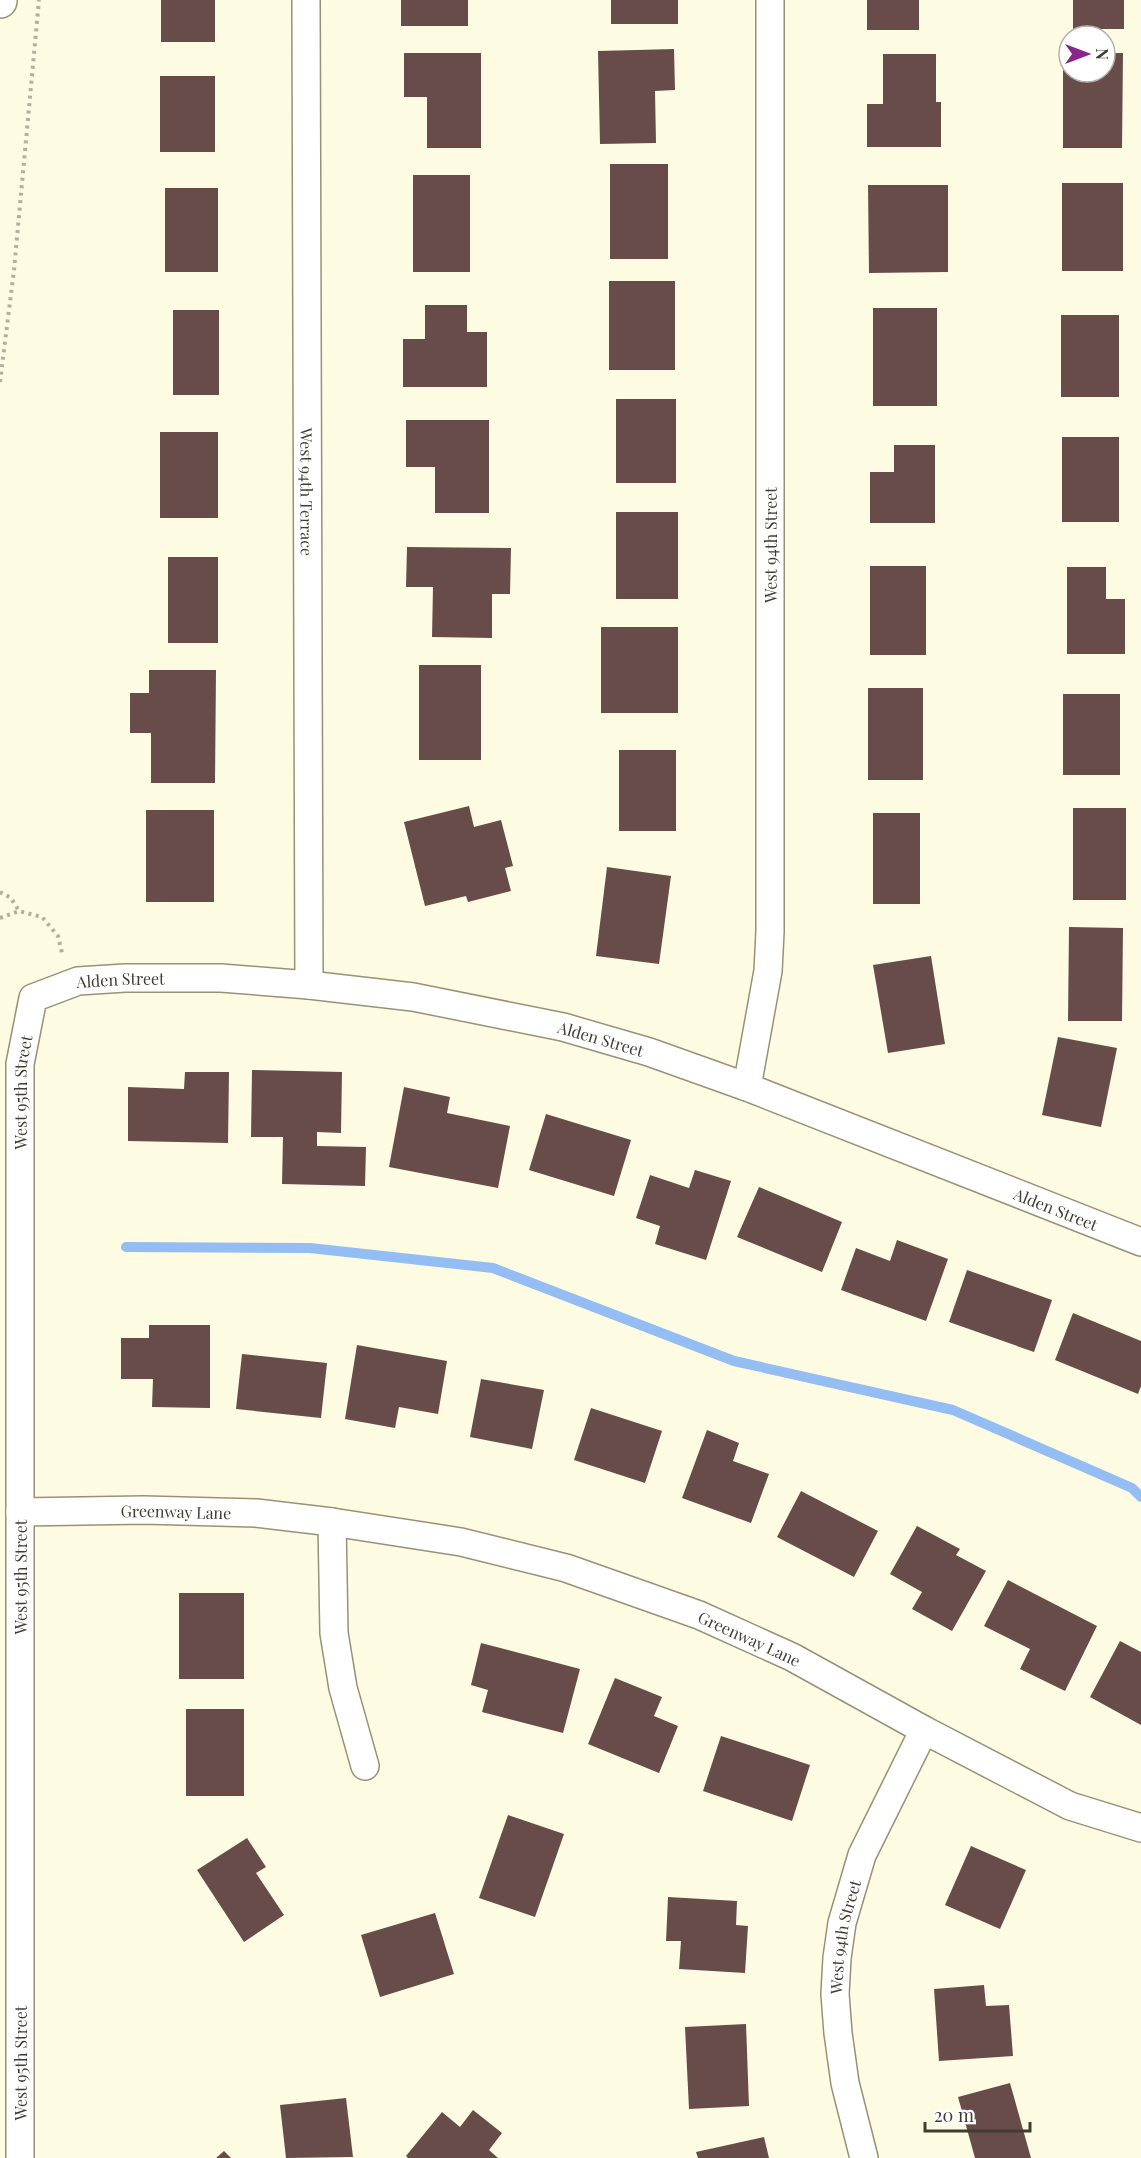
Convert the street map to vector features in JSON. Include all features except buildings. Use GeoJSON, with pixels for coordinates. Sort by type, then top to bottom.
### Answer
{"type":"FeatureCollection","features":[{"type":"Feature","properties":{"kind":"street","name":"West 94th Terrace"},"geometry":{"type":"LineString","coordinates":[[306,0],[309,985]]}},
{"type":"Feature","properties":{"kind":"street","name":"West 94th Street"},"geometry":{"type":"LineString","coordinates":[[747,1088],[768,971],[770,932],[770,0]]}},
{"type":"Feature","properties":{"kind":"street","name":"Alden Street"},"geometry":{"type":"LineString","coordinates":[[33,998],[78,981],[125,978],[221,978],[413,997],[563,1027],[649,1052],[747,1088],[1141,1242]]}},
{"type":"Feature","properties":{"kind":"street","name":"West 95th Street"},"geometry":{"type":"LineString","coordinates":[[20,2158],[20,1064],[33,998]]}},
{"type":"Feature","properties":{"kind":"street","name":"Greenway Lane"},"geometry":{"type":"LineString","coordinates":[[20,1512],[144,1510],[256,1514],[332,1522],[461,1542],[566,1568],[699,1615],[792,1658],[1070,1806],[1141,1828]]}},
{"type":"Feature","properties":{"kind":"street"},"geometry":{"type":"LineString","coordinates":[[332,1522],[334,1633],[343,1688],[365,1766]]}},
{"type":"Feature","properties":{"kind":"street","name":"West 94th Street"},"geometry":{"type":"LineString","coordinates":[[864,2158],[845,2084],[838,2033],[837,1958],[842,1923],[862,1856],[924,1730]]}},
{"type":"Feature","properties":{"kind":"path"},"geometry":{"type":"LineString","coordinates":[[0,382],[14,270],[39,0]]}},
{"type":"Feature","properties":{"kind":"path"},"geometry":{"type":"LineString","coordinates":[[0,892],[11,898],[19,911]]}},
{"type":"Feature","properties":{"kind":"path"},"geometry":{"type":"LineString","coordinates":[[0,918],[19,911],[42,917],[58,936],[62,953],[78,981]]}},
{"type":"Feature","properties":{"kind":"waterway"},"geometry":{"type":"LineString","coordinates":[[126,1247],[310,1248],[493,1268],[734,1361],[953,1410],[1132,1488],[1141,1497]]}}]}
